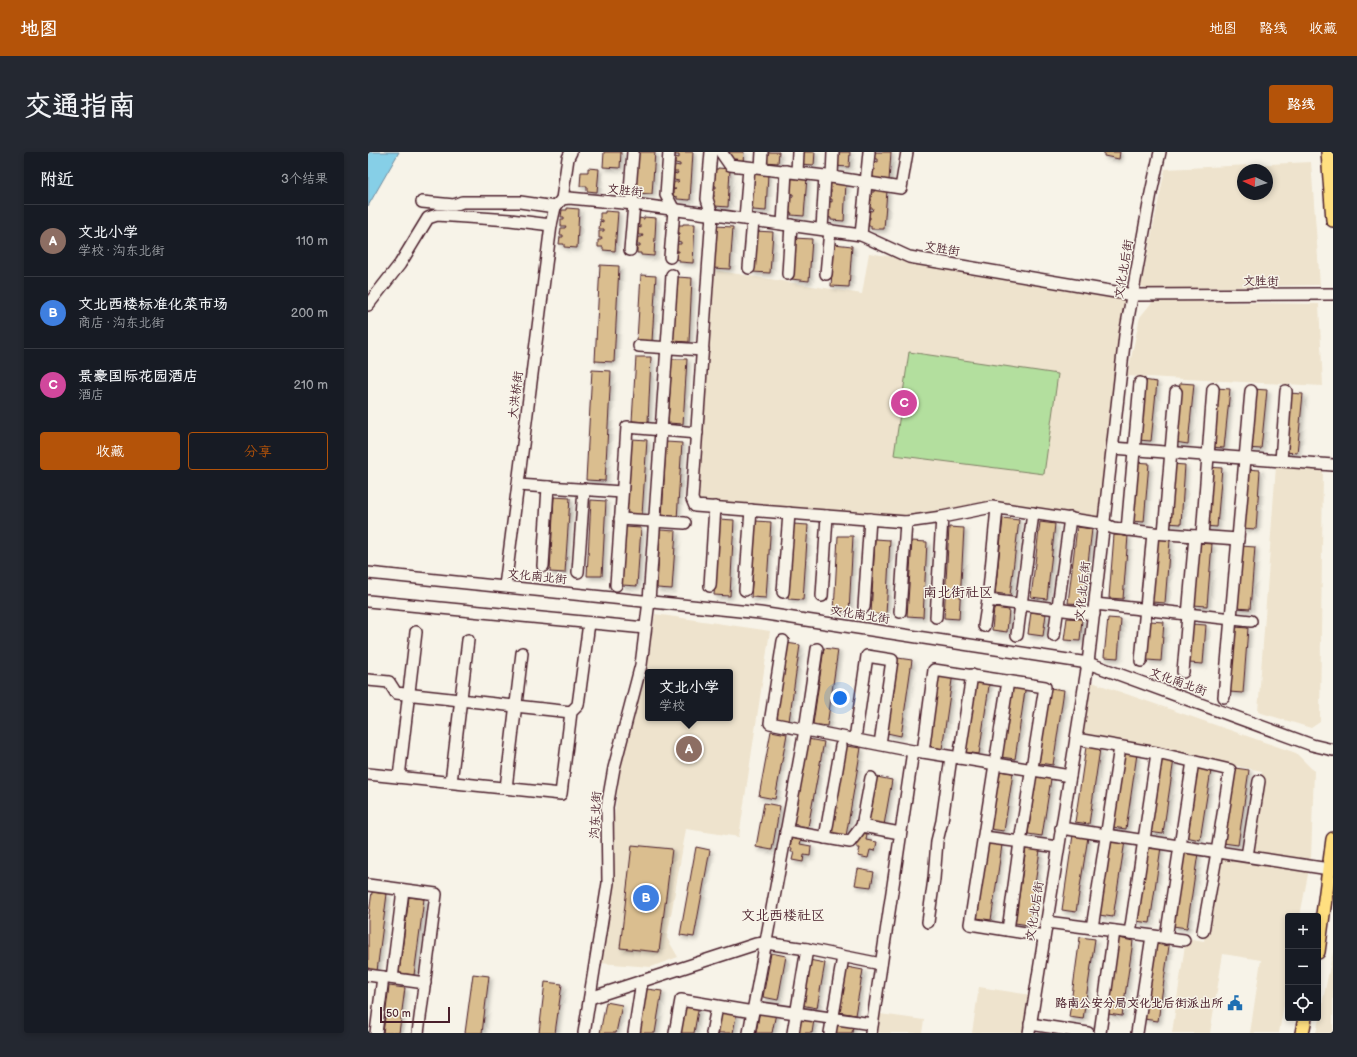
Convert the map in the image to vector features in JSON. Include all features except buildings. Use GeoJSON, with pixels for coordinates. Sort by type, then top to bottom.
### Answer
{"type":"FeatureCollection","features":[{"type":"Feature","properties":{"kind":"main road"},"geometry":{"type":"LineString","coordinates":[[1328,152],[1333,220]]}},
{"type":"Feature","properties":{"kind":"main road"},"geometry":{"type":"LineString","coordinates":[[1318,949],[1333,839]]}},
{"type":"Feature","properties":{"kind":"main road"},"geometry":{"type":"LineString","coordinates":[[1302,1033],[1304,1021]]}},
{"type":"Feature","properties":{"kind":"street","name":"大洪桥街"},"geometry":{"type":"LineString","coordinates":[[505,586],[551,226],[559,203],[568,158],[571,152]]}},
{"type":"Feature","properties":{"kind":"street"},"geometry":{"type":"LineString","coordinates":[[630,250],[634,204],[630,190],[633,152]]}},
{"type":"Feature","properties":{"kind":"street"},"geometry":{"type":"LineString","coordinates":[[669,152],[666,195],[674,210],[670,257]]}},
{"type":"Feature","properties":{"kind":"street"},"geometry":{"type":"LineString","coordinates":[[711,152],[707,199],[712,215],[692,500],[695,506],[906,522],[942,517],[992,507],[1070,518],[1104,524],[1113,528],[1126,530],[1238,539]]}},
{"type":"Feature","properties":{"kind":"street"},"geometry":{"type":"LineString","coordinates":[[761,168],[762,152]]}},
{"type":"Feature","properties":{"kind":"street"},"geometry":{"type":"LineString","coordinates":[[788,274],[787,225],[792,172],[798,152]]}},
{"type":"Feature","properties":{"kind":"street"},"geometry":{"type":"LineString","coordinates":[[826,274],[826,230],[829,176],[834,152]]}},
{"type":"Feature","properties":{"kind":"street"},"geometry":{"type":"LineString","coordinates":[[861,235],[869,152]]}},
{"type":"Feature","properties":{"kind":"street"},"geometry":{"type":"LineString","coordinates":[[722,153],[730,165],[829,176],[901,188],[907,152]]}},
{"type":"Feature","properties":{"kind":"street","name":"文化北后街"},"geometry":{"type":"LineString","coordinates":[[1030,1028],[1088,664],[1125,335],[1160,152]]}},
{"type":"Feature","properties":{"kind":"street"},"geometry":{"type":"LineString","coordinates":[[749,168],[749,268]]}},
{"type":"Feature","properties":{"kind":"street","name":"文胜街"},"geometry":{"type":"LineString","coordinates":[[422,202],[454,205],[462,202],[559,203],[569,198],[634,204],[861,235],[909,257],[1133,295],[1333,294]]}},
{"type":"Feature","properties":{"kind":"street"},"geometry":{"type":"LineString","coordinates":[[368,304],[400,264],[428,218],[437,215],[502,219],[551,226]]}},
{"type":"Feature","properties":{"kind":"street","name":"沟东北街"},"geometry":{"type":"LineString","coordinates":[[584,1033],[608,883],[607,807],[614,768],[641,665],[648,601],[672,276]]}},
{"type":"Feature","properties":{"kind":"street"},"geometry":{"type":"LineString","coordinates":[[639,346],[703,350]]}},
{"type":"Feature","properties":{"kind":"street"},"geometry":{"type":"LineString","coordinates":[[1126,530],[1140,383]]}},
{"type":"Feature","properties":{"kind":"street"},"geometry":{"type":"LineString","coordinates":[[1183,672],[1188,614],[1208,455],[1213,388]]}},
{"type":"Feature","properties":{"kind":"street"},"geometry":{"type":"LineString","coordinates":[[1224,697],[1250,390]]}},
{"type":"Feature","properties":{"kind":"street"},"geometry":{"type":"LineString","coordinates":[[1281,461],[1286,391]]}},
{"type":"Feature","properties":{"kind":"street"},"geometry":{"type":"LineString","coordinates":[[1164,533],[1176,392]]}},
{"type":"Feature","properties":{"kind":"street"},"geometry":{"type":"LineString","coordinates":[[616,585],[626,427],[697,433]]}},
{"type":"Feature","properties":{"kind":"street"},"geometry":{"type":"LineString","coordinates":[[1112,448],[1333,465]]}},
{"type":"Feature","properties":{"kind":"street"},"geometry":{"type":"LineString","coordinates":[[518,485],[622,492]]}},
{"type":"Feature","properties":{"kind":"street"},"geometry":{"type":"LineString","coordinates":[[543,566],[548,487]]}},
{"type":"Feature","properties":{"kind":"street"},"geometry":{"type":"LineString","coordinates":[[578,572],[584,489]]}},
{"type":"Feature","properties":{"kind":"street"},"geometry":{"type":"LineString","coordinates":[[710,586],[715,508]]}},
{"type":"Feature","properties":{"kind":"street"},"geometry":{"type":"LineString","coordinates":[[984,626],[997,508]]}},
{"type":"Feature","properties":{"kind":"street"},"geometry":{"type":"LineString","coordinates":[[745,590],[751,510]]}},
{"type":"Feature","properties":{"kind":"street"},"geometry":{"type":"LineString","coordinates":[[783,592],[789,513]]}},
{"type":"Feature","properties":{"kind":"street"},"geometry":{"type":"LineString","coordinates":[[1017,635],[1033,513]]}},
{"type":"Feature","properties":{"kind":"street"},"geometry":{"type":"LineString","coordinates":[[822,596],[827,516]]}},
{"type":"Feature","properties":{"kind":"street"},"geometry":{"type":"LineString","coordinates":[[936,617],[942,517]]}},
{"type":"Feature","properties":{"kind":"street"},"geometry":{"type":"LineString","coordinates":[[1054,636],[1070,518]]}},
{"type":"Feature","properties":{"kind":"street"},"geometry":{"type":"LineString","coordinates":[[620,519],[685,523]]}},
{"type":"Feature","properties":{"kind":"street"},"geometry":{"type":"LineString","coordinates":[[864,607],[870,519]]}},
{"type":"Feature","properties":{"kind":"street"},"geometry":{"type":"LineString","coordinates":[[900,612],[906,522]]}},
{"type":"Feature","properties":{"kind":"street"},"geometry":{"type":"LineString","coordinates":[[1141,661],[1153,533]]}},
{"type":"Feature","properties":{"kind":"street","name":"文化南北街"},"geometry":{"type":"LineString","coordinates":[[368,573],[760,613],[1088,664],[1312,745],[1333,750]]}},
{"type":"Feature","properties":{"kind":"street"},"geometry":{"type":"LineString","coordinates":[[988,600],[1057,609],[1146,610],[1251,621]]}},
{"type":"Feature","properties":{"kind":"street"},"geometry":{"type":"LineString","coordinates":[[368,601],[645,628]]}},
{"type":"Feature","properties":{"kind":"street"},"geometry":{"type":"LineString","coordinates":[[368,774],[561,794],[571,712],[578,706],[589,622]]}},
{"type":"Feature","properties":{"kind":"street"},"geometry":{"type":"LineString","coordinates":[[398,777],[416,632]]}},
{"type":"Feature","properties":{"kind":"street"},"geometry":{"type":"LineString","coordinates":[[451,782],[468,640]]}},
{"type":"Feature","properties":{"kind":"street"},"geometry":{"type":"LineString","coordinates":[[783,641],[770,724],[918,752],[1070,776]]}},
{"type":"Feature","properties":{"kind":"street"},"geometry":{"type":"LineString","coordinates":[[749,1033],[805,730],[817,649]]}},
{"type":"Feature","properties":{"kind":"street"},"geometry":{"type":"LineString","coordinates":[[506,788],[522,654]]}},
{"type":"Feature","properties":{"kind":"street"},"geometry":{"type":"LineString","coordinates":[[855,739],[867,656],[892,660],[880,744]]}},
{"type":"Feature","properties":{"kind":"street"},"geometry":{"type":"LineString","coordinates":[[675,1033],[681,1000],[717,1007],[796,1013],[832,1018],[871,1028],[900,833],[934,670],[1045,687],[1020,842],[1008,930]]}},
{"type":"Feature","properties":{"kind":"street"},"geometry":{"type":"LineString","coordinates":[[928,922],[934,879],[937,841],[972,675]]}},
{"type":"Feature","properties":{"kind":"street"},"geometry":{"type":"LineString","coordinates":[[368,680],[389,682],[396,694],[571,712]]}},
{"type":"Feature","properties":{"kind":"street"},"geometry":{"type":"LineString","coordinates":[[1008,681],[970,924],[1044,936]]}},
{"type":"Feature","properties":{"kind":"street"},"geometry":{"type":"LineString","coordinates":[[1076,739],[1157,753],[1230,770],[1203,931]]}},
{"type":"Feature","properties":{"kind":"street"},"geometry":{"type":"LineString","coordinates":[[824,838],[841,746]]}},
{"type":"Feature","properties":{"kind":"street"},"geometry":{"type":"LineString","coordinates":[[1092,928],[1120,747]]}},
{"type":"Feature","properties":{"kind":"street"},"geometry":{"type":"LineString","coordinates":[[1130,933],[1157,753]]}},
{"type":"Feature","properties":{"kind":"street"},"geometry":{"type":"LineString","coordinates":[[1166,938],[1193,761]]}},
{"type":"Feature","properties":{"kind":"street"},"geometry":{"type":"LineString","coordinates":[[786,831],[850,842],[862,826],[871,778]]}},
{"type":"Feature","properties":{"kind":"street"},"geometry":{"type":"LineString","coordinates":[[1247,856],[1259,781]]}},
{"type":"Feature","properties":{"kind":"street"},"geometry":{"type":"LineString","coordinates":[[862,826],[900,833]]}},
{"type":"Feature","properties":{"kind":"street"},"geometry":{"type":"LineString","coordinates":[[1062,828],[1329,869]]}},
{"type":"Feature","properties":{"kind":"street"},"geometry":{"type":"LineString","coordinates":[[984,837],[1058,847]]}},
{"type":"Feature","properties":{"kind":"street"},"geometry":{"type":"LineString","coordinates":[[368,885],[436,894],[418,1033]]}},
{"type":"Feature","properties":{"kind":"street"},"geometry":{"type":"LineString","coordinates":[[376,1033],[404,890]]}},
{"type":"Feature","properties":{"kind":"street"},"geometry":{"type":"LineString","coordinates":[[1047,922],[1184,940]]}},
{"type":"Feature","properties":{"kind":"street"},"geometry":{"type":"LineString","coordinates":[[1100,1033],[1114,931]]}},
{"type":"Feature","properties":{"kind":"street"},"geometry":{"type":"LineString","coordinates":[[1137,1033],[1152,936]]}},
{"type":"Feature","properties":{"kind":"street"},"geometry":{"type":"LineString","coordinates":[[590,998],[756,944],[765,943],[881,964]]}},
{"type":"Feature","properties":{"kind":"street"},"geometry":{"type":"LineString","coordinates":[[793,1033],[808,950]]}},
{"type":"Feature","properties":{"kind":"street"},"geometry":{"type":"LineString","coordinates":[[830,1033],[843,957]]}},
{"type":"Feature","properties":{"kind":"street"},"geometry":{"type":"LineString","coordinates":[[368,975],[424,982]]}},
{"type":"Feature","properties":{"kind":"street"},"geometry":{"type":"LineString","coordinates":[[634,1033],[642,981]]}},
{"type":"Feature","properties":{"kind":"street"},"geometry":{"type":"LineString","coordinates":[[712,1033],[717,1007]]}},
{"type":"Feature","properties":{"kind":"street"},"geometry":{"type":"LineString","coordinates":[[1030,1028],[1088,1033]]}},
{"type":"Feature","properties":{"kind":"shaded area"},"geometry":{"type":"Polygon","coordinates":[[[1311,162],[1320,285],[1147,289],[1141,286],[1165,169],[1237,166],[1237,200],[1273,200],[1273,164],[1269,164],[1311,162]]]}},
{"type":"Feature","properties":{"kind":"shaded area"},"geometry":{"type":"Polygon","coordinates":[[[869,253],[1125,296],[1098,519],[993,509],[909,525],[883,527],[689,510],[707,269],[862,294],[869,253]]]}},
{"type":"Feature","properties":{"kind":"shaded area"},"geometry":{"type":"Polygon","coordinates":[[[1153,301],[1319,304],[1323,386],[1127,376],[1140,317],[1153,301]]]}},
{"type":"Feature","properties":{"kind":"shaded area"},"geometry":{"type":"Polygon","coordinates":[[[1276,466],[1323,470],[1320,722],[1311,728],[1258,712],[1276,466]]]}},
{"type":"Feature","properties":{"kind":"shaded area"},"geometry":{"type":"Polygon","coordinates":[[[655,614],[770,631],[739,837],[686,829],[667,938],[678,957],[651,967],[600,963],[615,858],[614,818],[620,771],[649,649],[655,614]]]}},
{"type":"Feature","properties":{"kind":"shaded area"},"geometry":{"type":"Polygon","coordinates":[[[1089,681],[1296,753],[1314,771],[1311,859],[1252,853],[1262,771],[1081,735],[1089,681]]]}},
{"type":"Feature","properties":{"kind":"shaded area"},"geometry":{"type":"Polygon","coordinates":[[[1219,858],[1309,869],[1301,913],[1285,913],[1285,999],[1279,1033],[1250,1033],[1261,960],[1223,954],[1210,1033],[1172,1033],[1186,938],[1204,941],[1219,858]]]}},
{"type":"Feature","properties":{"kind":"shaded area"},"geometry":{"type":"Polygon","coordinates":[[[1333,952],[1333,1033],[1316,1033],[1319,1021],[1321,1021],[1321,1009],[1333,952]]]}},
{"type":"Feature","properties":{"kind":"shaded area"},"geometry":{"type":"Polygon","coordinates":[[[979,987],[1031,995],[1026,1033],[972,1033],[979,987]]]}},
{"type":"Feature","properties":{"kind":"shaded area"},"geometry":{"type":"Polygon","coordinates":[[[880,1014],[924,1020],[922,1033],[878,1033],[880,1014]]]}},
{"type":"Feature","properties":{"kind":"green space"},"geometry":{"type":"Polygon","coordinates":[[[909,352],[1058,374],[1044,474],[894,455],[909,352]]]}},
{"type":"Feature","properties":{"kind":"water"},"geometry":{"type":"Polygon","coordinates":[[[368,152],[399,152],[368,206],[368,152]]]}},
{"type":"Feature","properties":{"kind":"place","name":"景豪国际花园酒店"},"geometry":{"type":"Point","coordinates":[904,403]}},
{"type":"Feature","properties":{"kind":"place","name":"文北小学"},"geometry":{"type":"Point","coordinates":[689,749]}},
{"type":"Feature","properties":{"kind":"place","name":"文北西楼标准化菜市场"},"geometry":{"type":"Point","coordinates":[646,898]}},
{"type":"Feature","properties":{"kind":"place","name":"路南公安分局文化北后街派出所"},"geometry":{"type":"Point","coordinates":[1235,1003]}},
{"type":"Feature","properties":{"kind":"district","name":"南北街社区"},"geometry":{"type":"Point","coordinates":[958,592]}},
{"type":"Feature","properties":{"kind":"district","name":"文北西楼社区"},"geometry":{"type":"Point","coordinates":[783,915]}}]}
